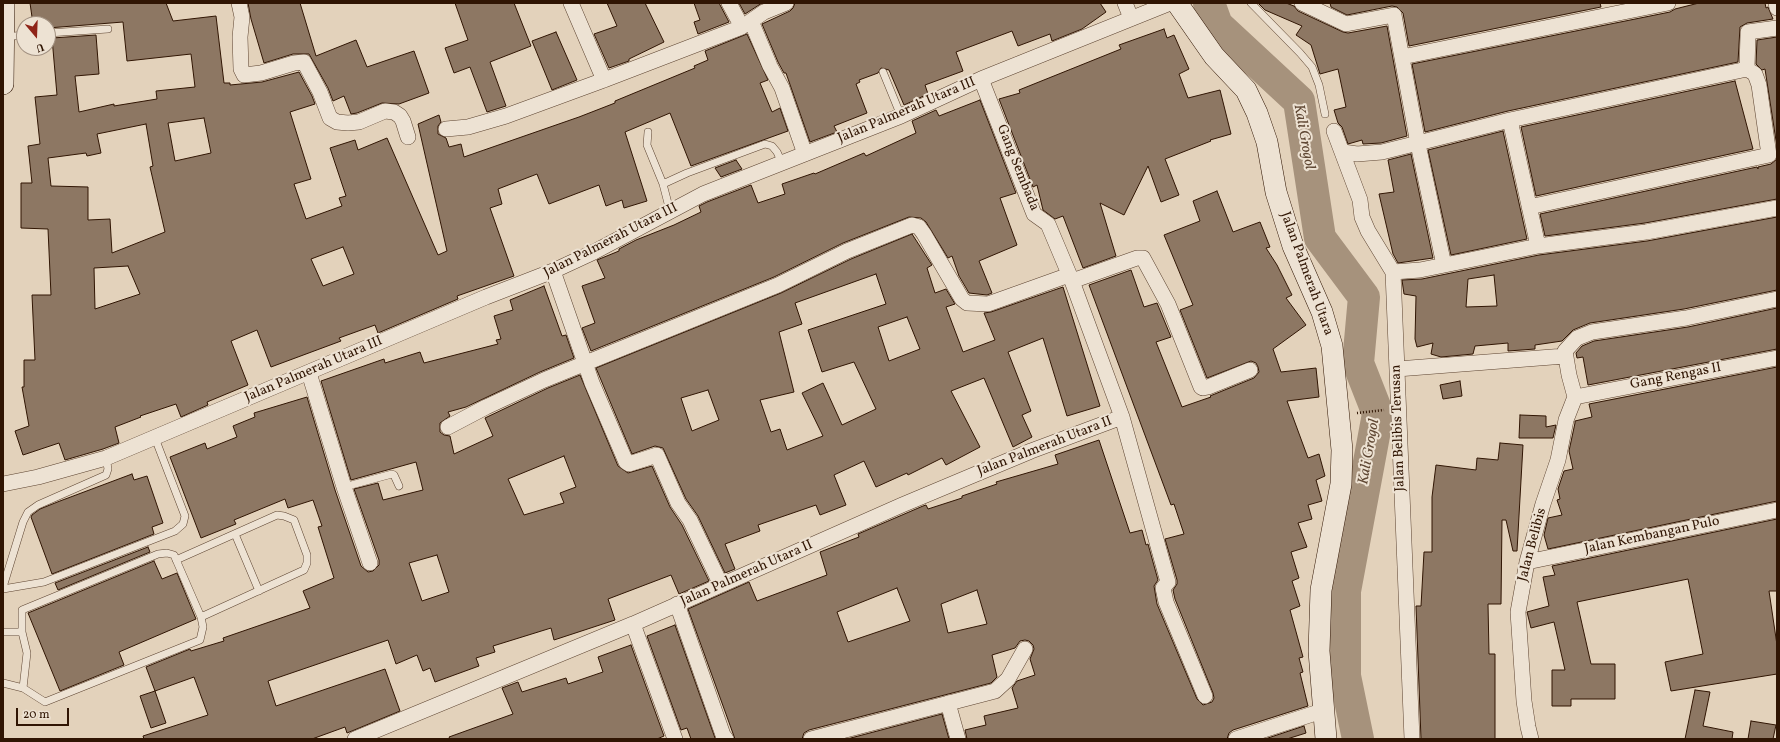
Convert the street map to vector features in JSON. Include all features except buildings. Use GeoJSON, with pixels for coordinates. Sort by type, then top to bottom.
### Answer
{"type":"FeatureCollection","features":[{"type":"Feature","properties":{"kind":"street"},"geometry":{"type":"LineString","coordinates":[[3,84],[10,36],[4,3]]}},
{"type":"Feature","properties":{"kind":"street"},"geometry":{"type":"LineString","coordinates":[[239,3],[242,17],[240,37],[241,69],[244,75],[261,73],[294,63],[304,62],[320,92],[330,118],[337,122],[359,122],[385,111],[394,112],[400,116],[408,137]]}},
{"type":"Feature","properties":{"kind":"street"},"geometry":{"type":"LineString","coordinates":[[571,3],[604,80]]}},
{"type":"Feature","properties":{"kind":"street"},"geometry":{"type":"LineString","coordinates":[[446,129],[468,127],[506,116],[742,27],[729,3]]}},
{"type":"Feature","properties":{"kind":"street"},"geometry":{"type":"LineString","coordinates":[[786,3],[764,12],[751,21],[770,66],[782,88],[805,154]]}},
{"type":"Feature","properties":{"kind":"street"},"geometry":{"type":"LineString","coordinates":[[1125,3],[1131,18]]}},
{"type":"Feature","properties":{"kind":"street","name":"Jalan Palmerah Utara III"},"geometry":{"type":"LineString","coordinates":[[3,484],[38,477],[106,458],[155,438],[486,297],[553,271],[594,252],[703,194],[901,116],[981,79],[1170,3]]}},
{"type":"Feature","properties":{"kind":"street","name":"Jalan Palmerah Utara"},"geometry":{"type":"LineString","coordinates":[[1177,3],[1214,56],[1246,90],[1257,113],[1267,142],[1280,206],[1293,246],[1322,312],[1332,346],[1342,457],[1341,484],[1321,590],[1319,650],[1326,739]]}},
{"type":"Feature","properties":{"kind":"street"},"geometry":{"type":"LineString","coordinates":[[1302,3],[1346,24],[1394,15],[1418,144],[1444,265]]}},
{"type":"Feature","properties":{"kind":"street"},"geometry":{"type":"LineString","coordinates":[[1402,57],[1668,3]]}},
{"type":"Feature","properties":{"kind":"street"},"geometry":{"type":"LineString","coordinates":[[1776,3],[1777,8]]}},
{"type":"Feature","properties":{"kind":"street"},"geometry":{"type":"LineString","coordinates":[[1747,69],[1748,32],[1777,28]]}},
{"type":"Feature","properties":{"kind":"street"},"geometry":{"type":"LineString","coordinates":[[1342,152],[1357,154],[1382,152],[1510,120],[1747,69],[1757,78],[1769,152],[1768,156],[1529,207]]}},
{"type":"Feature","properties":{"kind":"street","name":"Gang Sembada"},"geometry":{"type":"LineString","coordinates":[[981,79],[1034,214],[1048,224],[1070,278]]}},
{"type":"Feature","properties":{"kind":"street"},"geometry":{"type":"LineString","coordinates":[[1510,120],[1538,246]]}},
{"type":"Feature","properties":{"kind":"street","name":"Jalan Belibis Terusan"},"geometry":{"type":"LineString","coordinates":[[1334,131],[1360,200],[1362,217],[1368,231],[1393,272],[1412,739]]}},
{"type":"Feature","properties":{"kind":"street"},"geometry":{"type":"LineString","coordinates":[[1393,272],[1420,270],[1538,246],[1646,232],[1777,208]]}},
{"type":"Feature","properties":{"kind":"street"},"geometry":{"type":"LineString","coordinates":[[448,427],[486,407],[585,363],[778,284],[847,251],[912,225],[919,227],[924,234],[958,293],[967,303],[988,304],[1137,258],[1143,258],[1168,304],[1201,387],[1208,387],[1250,370]]}},
{"type":"Feature","properties":{"kind":"street"},"geometry":{"type":"LineString","coordinates":[[553,271],[592,383],[626,462],[629,464],[657,455],[678,503],[690,520],[721,585]]}},
{"type":"Feature","properties":{"kind":"street","name":"Jalan Palmerah Utara II"},"geometry":{"type":"LineString","coordinates":[[355,739],[376,735],[634,624],[902,505],[1031,451],[1122,417],[1070,278]]}},
{"type":"Feature","properties":{"kind":"street"},"geometry":{"type":"LineString","coordinates":[[1575,397],[1565,351],[1577,338],[1592,332],[1686,318],[1777,299]]}},
{"type":"Feature","properties":{"kind":"street"},"geometry":{"type":"LineString","coordinates":[[1397,369],[1565,356]]}},
{"type":"Feature","properties":{"kind":"street","name":"Gang Rengas II"},"geometry":{"type":"LineString","coordinates":[[1575,397],[1777,358]]}},
{"type":"Feature","properties":{"kind":"street"},"geometry":{"type":"LineString","coordinates":[[309,373],[344,487],[370,563]]}},
{"type":"Feature","properties":{"kind":"street","name":"Jalan Belibis"},"geometry":{"type":"LineString","coordinates":[[1531,739],[1524,701],[1518,612],[1527,562],[1543,504],[1558,460],[1566,420],[1575,397]]}},
{"type":"Feature","properties":{"kind":"street"},"geometry":{"type":"LineString","coordinates":[[1122,417],[1168,582],[1163,588],[1166,602],[1205,696]]}},
{"type":"Feature","properties":{"kind":"street","name":"Jalan Kembangan Pulo"},"geometry":{"type":"LineString","coordinates":[[1527,562],[1777,510]]}},
{"type":"Feature","properties":{"kind":"street"},"geometry":{"type":"LineString","coordinates":[[677,604],[723,735],[726,739]]}},
{"type":"Feature","properties":{"kind":"street"},"geometry":{"type":"LineString","coordinates":[[634,624],[675,739]]}},
{"type":"Feature","properties":{"kind":"street"},"geometry":{"type":"LineString","coordinates":[[811,739],[994,691],[1008,679],[1025,650]]}},
{"type":"Feature","properties":{"kind":"street"},"geometry":{"type":"LineString","coordinates":[[948,704],[958,739]]}},
{"type":"Feature","properties":{"kind":"street"},"geometry":{"type":"LineString","coordinates":[[1236,739],[1324,710]]}},
{"type":"Feature","properties":{"kind":"lane"},"geometry":{"type":"LineString","coordinates":[[1251,3],[1312,67],[1325,114]]}},
{"type":"Feature","properties":{"kind":"lane"},"geometry":{"type":"LineString","coordinates":[[56,32],[108,29]]}},
{"type":"Feature","properties":{"kind":"lane"},"geometry":{"type":"LineString","coordinates":[[884,72],[901,116]]}},
{"type":"Feature","properties":{"kind":"lane"},"geometry":{"type":"LineString","coordinates":[[648,132],[647,145],[663,184],[670,211]]}},
{"type":"Feature","properties":{"kind":"lane"},"geometry":{"type":"LineString","coordinates":[[663,184],[746,150],[765,144],[772,146],[777,152],[782,163]]}},
{"type":"Feature","properties":{"kind":"lane"},"geometry":{"type":"LineString","coordinates":[[106,458],[108,469],[106,475],[38,505],[28,512],[23,522],[3,588],[44,582],[175,531],[183,524],[185,516],[155,438]]}},
{"type":"Feature","properties":{"kind":"lane"},"geometry":{"type":"LineString","coordinates":[[344,487],[392,474],[394,475],[399,486]]}},
{"type":"Feature","properties":{"kind":"lane"},"geometry":{"type":"LineString","coordinates":[[176,560],[277,516],[284,516],[294,520],[307,555],[308,563],[304,570],[201,617]]}},
{"type":"Feature","properties":{"kind":"lane"},"geometry":{"type":"LineString","coordinates":[[235,534],[258,591]]}},
{"type":"Feature","properties":{"kind":"lane"},"geometry":{"type":"LineString","coordinates":[[3,683],[23,688],[45,702],[200,640],[203,627],[201,617],[174,556],[167,553],[158,554],[22,610],[22,632],[27,652],[23,688]]}},
{"type":"Feature","properties":{"kind":"lane"},"geometry":{"type":"LineString","coordinates":[[3,632],[22,632]]}},
{"type":"Feature","properties":{"kind":"path"},"geometry":{"type":"LineString","coordinates":[[1360,413],[1389,410]]}},
{"type":"Feature","properties":{"kind":"waterway","name":"Kali Grogol"},"geometry":{"type":"LineString","coordinates":[[1209,3],[1217,25],[1299,101],[1320,238],[1364,297],[1358,363],[1378,414],[1345,591],[1345,676],[1358,739]]}}]}
